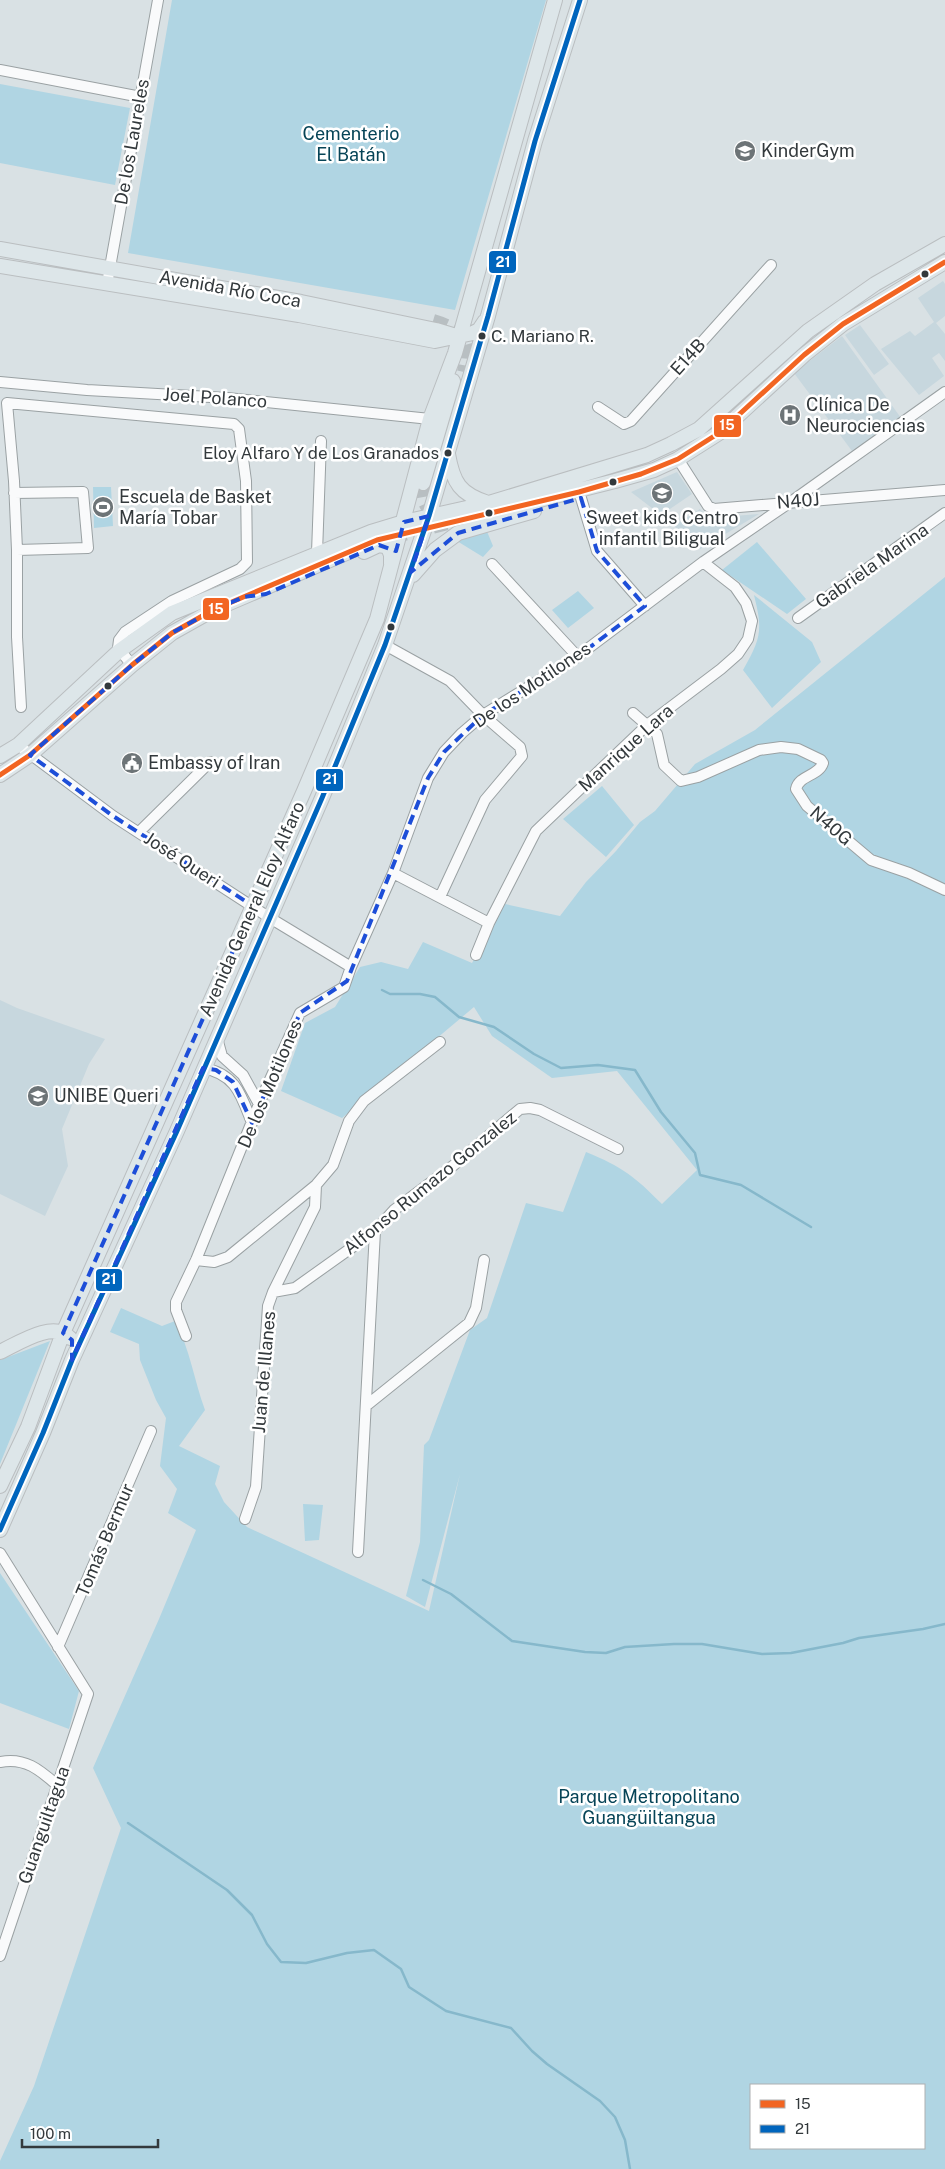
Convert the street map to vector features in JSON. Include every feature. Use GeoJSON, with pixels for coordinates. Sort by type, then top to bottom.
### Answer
{"type":"FeatureCollection","features":[{"type":"Feature","properties":{"kind":"main road","name":"Avenida General Eloy Alfaro"},"geometry":{"type":"LineString","coordinates":[[0,1486],[28,1427],[63,1333],[304,791],[377,619],[430,419],[455,353],[555,0]]}},
{"type":"Feature","properties":{"kind":"main road","name":"Avenida General Eloy Alfaro"},"geometry":{"type":"LineString","coordinates":[[0,1530],[43,1433],[72,1360],[177,1131],[270,918],[385,645],[429,516],[488,316],[535,141],[580,0]]}},
{"type":"Feature","properties":{"kind":"main road"},"geometry":{"type":"LineString","coordinates":[[516,136],[535,141]]}},
{"type":"Feature","properties":{"kind":"main road"},"geometry":{"type":"LineString","coordinates":[[0,775],[30,755],[132,665],[172,633],[213,610],[244,597],[266,594],[374,540],[404,522],[489,503],[647,456],[699,429],[808,331],[875,284],[945,244]]}},
{"type":"Feature","properties":{"kind":"main road","name":"Avenida Río Coca"},"geometry":{"type":"LineString","coordinates":[[0,249],[301,302],[436,330],[459,337]]}},
{"type":"Feature","properties":{"kind":"main road"},"geometry":{"type":"LineString","coordinates":[[404,593],[415,573],[427,558],[458,533],[656,476],[674,461],[719,433],[804,355],[843,324],[945,262]]}},
{"type":"Feature","properties":{"kind":"main road","name":"Avenida Río Coca"},"geometry":{"type":"LineString","coordinates":[[0,266],[298,315],[436,341],[459,337],[479,330],[488,316]]}},
{"type":"Feature","properties":{"kind":"main road"},"geometry":{"type":"LineString","coordinates":[[301,302],[315,299],[433,320]]}},
{"type":"Feature","properties":{"kind":"main road"},"geometry":{"type":"LineString","coordinates":[[423,483],[455,374],[455,353]]}},
{"type":"Feature","properties":{"kind":"main road"},"geometry":{"type":"LineString","coordinates":[[434,499],[434,476],[464,372]]}},
{"type":"Feature","properties":{"kind":"main road"},"geometry":{"type":"LineString","coordinates":[[447,452],[452,474],[462,490],[474,499],[489,503]]}},
{"type":"Feature","properties":{"kind":"main road"},"geometry":{"type":"LineString","coordinates":[[468,518],[579,492],[641,474],[674,461]]}},
{"type":"Feature","properties":{"kind":"main road"},"geometry":{"type":"LineString","coordinates":[[0,756],[18,745],[119,651],[172,613],[317,554],[374,540],[390,550],[391,572]]}},
{"type":"Feature","properties":{"kind":"main road"},"geometry":{"type":"LineString","coordinates":[[304,791],[305,796],[310,802],[322,798]]}},
{"type":"Feature","properties":{"kind":"main road"},"geometry":{"type":"LineString","coordinates":[[0,1352],[53,1330],[63,1333],[72,1340],[72,1360]]}},
{"type":"Feature","properties":{"kind":"street","name":"De los Laureles"},"geometry":{"type":"LineString","coordinates":[[106,284],[158,0]]}},
{"type":"Feature","properties":{"kind":"street"},"geometry":{"type":"LineString","coordinates":[[0,70],[141,97]]}},
{"type":"Feature","properties":{"kind":"street","name":"E14B"},"geometry":{"type":"LineString","coordinates":[[598,407],[624,424],[631,421],[771,265]]}},
{"type":"Feature","properties":{"kind":"street","name":"Joel Polanco"},"geometry":{"type":"LineString","coordinates":[[0,382],[87,390],[228,398],[430,419]]}},
{"type":"Feature","properties":{"kind":"street","name":"De los Motilones"},"geometry":{"type":"LineString","coordinates":[[186,1336],[176,1310],[176,1302],[196,1260],[259,1104],[300,1013],[344,987],[393,873],[428,778],[444,752],[483,716],[577,656],[703,562],[945,392]]}},
{"type":"Feature","properties":{"kind":"street"},"geometry":{"type":"LineString","coordinates":[[21,707],[17,637],[17,550],[7,403],[234,424],[239,429],[246,481],[247,562],[240,569],[172,601],[122,635],[119,640],[119,651],[132,665]]}},
{"type":"Feature","properties":{"kind":"street"},"geometry":{"type":"LineString","coordinates":[[317,554],[321,441]]}},
{"type":"Feature","properties":{"kind":"street","name":"N40J"},"geometry":{"type":"LineString","coordinates":[[674,461],[710,508],[945,490]]}},
{"type":"Feature","properties":{"kind":"street"},"geometry":{"type":"LineString","coordinates":[[14,493],[83,492],[88,548],[17,550]]}},
{"type":"Feature","properties":{"kind":"street"},"geometry":{"type":"LineString","coordinates":[[581,498],[597,551],[645,606]]}},
{"type":"Feature","properties":{"kind":"street","name":"Gabriela Marina"},"geometry":{"type":"LineString","coordinates":[[798,618],[945,513]]}},
{"type":"Feature","properties":{"kind":"street","name":"Manrique Lara"},"geometry":{"type":"LineString","coordinates":[[476,956],[489,923],[536,831],[647,725],[738,654],[748,639],[752,621],[746,603],[735,588],[703,562]]}},
{"type":"Feature","properties":{"kind":"street"},"geometry":{"type":"LineString","coordinates":[[492,564],[577,656]]}},
{"type":"Feature","properties":{"kind":"street"},"geometry":{"type":"LineString","coordinates":[[385,645],[450,681],[483,716],[520,747],[522,756],[485,800],[440,897]]}},
{"type":"Feature","properties":{"kind":"street"},"geometry":{"type":"LineString","coordinates":[[633,713],[647,725]]}},
{"type":"Feature","properties":{"kind":"street","name":"N40G"},"geometry":{"type":"LineString","coordinates":[[647,725],[657,734],[664,765],[681,781],[698,777],[759,750],[781,746],[798,749],[821,760],[822,766],[820,769],[796,786],[807,806],[871,860],[910,873],[945,890]]}},
{"type":"Feature","properties":{"kind":"street","name":"José Queri"},"geometry":{"type":"LineString","coordinates":[[18,745],[139,832],[270,918],[351,967]]}},
{"type":"Feature","properties":{"kind":"street"},"geometry":{"type":"LineString","coordinates":[[139,832],[210,762]]}},
{"type":"Feature","properties":{"kind":"street"},"geometry":{"type":"LineString","coordinates":[[393,873],[489,923]]}},
{"type":"Feature","properties":{"kind":"street"},"geometry":{"type":"LineString","coordinates":[[217,1038],[222,1056],[243,1075],[259,1104]]}},
{"type":"Feature","properties":{"kind":"street"},"geometry":{"type":"LineString","coordinates":[[196,1260],[214,1262],[228,1257],[316,1185],[333,1165],[348,1121],[364,1102],[440,1042]]}},
{"type":"Feature","properties":{"kind":"street"},"geometry":{"type":"LineString","coordinates":[[203,1068],[216,1070],[232,1082],[238,1089],[252,1123]]}},
{"type":"Feature","properties":{"kind":"street","name":"Alfonso Rumazo Gonzalez"},"geometry":{"type":"LineString","coordinates":[[273,1292],[295,1288],[375,1231],[394,1210],[454,1165],[520,1109],[540,1110],[618,1149]]}},
{"type":"Feature","properties":{"kind":"street","name":"Juan de Illanes"},"geometry":{"type":"LineString","coordinates":[[244,1519],[256,1487],[268,1306],[273,1292],[315,1208],[316,1185]]}},
{"type":"Feature","properties":{"kind":"street"},"geometry":{"type":"LineString","coordinates":[[358,1552],[375,1231]]}},
{"type":"Feature","properties":{"kind":"street"},"geometry":{"type":"LineString","coordinates":[[367,1405],[469,1323],[476,1308],[484,1260]]}},
{"type":"Feature","properties":{"kind":"street","name":"Tomás Bermur"},"geometry":{"type":"LineString","coordinates":[[58,1647],[151,1432]]}},
{"type":"Feature","properties":{"kind":"street"},"geometry":{"type":"LineString","coordinates":[[0,1553],[58,1647]]}},
{"type":"Feature","properties":{"kind":"street","name":"Guanguiltagua"},"geometry":{"type":"LineString","coordinates":[[0,1956],[88,1694],[58,1647]]}},
{"type":"Feature","properties":{"kind":"street"},"geometry":{"type":"LineString","coordinates":[[0,1762],[18,1761],[29,1764],[41,1770],[58,1785]]}},
{"type":"Feature","properties":{"kind":"highlighted area"},"geometry":{"type":"Polygon","coordinates":[[[581,498],[597,551],[645,606],[574,659],[483,715],[444,752],[428,778],[347,981],[300,1013],[252,1123],[233,1082],[216,1070],[203,1068],[72,1360],[72,1340],[63,1333],[253,906],[113,816],[30,755],[132,665],[172,633],[213,610],[244,597],[266,594],[379,545],[396,551],[404,522],[429,516],[411,572],[458,533],[581,498]]]}},
{"type":"Feature","properties":{"kind":"shaded area"},"geometry":{"type":"Polygon","coordinates":[[[943,281],[945,284],[945,316],[936,323],[945,334],[945,361],[939,353],[932,358],[944,376],[919,395],[881,349],[910,331],[915,336],[934,322],[918,298],[943,281]]]}},
{"type":"Feature","properties":{"kind":"shaded area"},"geometry":{"type":"Polygon","coordinates":[[[860,325],[889,364],[874,375],[845,335],[860,325]]]}},
{"type":"Feature","properties":{"kind":"shaded area"},"geometry":{"type":"Polygon","coordinates":[[[842,336],[901,418],[852,451],[794,373],[842,336]]]}},
{"type":"Feature","properties":{"kind":"shaded area","name":"Sweet kids Centro infantil Biligual"},"geometry":{"type":"Polygon","coordinates":[[[677,472],[692,494],[661,515],[631,492],[677,472]]]}},
{"type":"Feature","properties":{"kind":"shaded area"},"geometry":{"type":"Polygon","coordinates":[[[700,509],[708,518],[759,514],[700,549],[674,526],[700,509]]]}},
{"type":"Feature","properties":{"kind":"shaded area","name":"UNIBE Queri"},"geometry":{"type":"Polygon","coordinates":[[[0,1000],[17,1008],[105,1039],[89,1064],[62,1129],[68,1166],[45,1216],[0,1194],[0,1000]]]}},
{"type":"Feature","properties":{"kind":"green space","name":"Cementerio El Batán"},"geometry":{"type":"Polygon","coordinates":[[[172,0],[546,0],[455,310],[128,253],[172,0]]]}},
{"type":"Feature","properties":{"kind":"green space"},"geometry":{"type":"Polygon","coordinates":[[[0,84],[130,108],[115,185],[0,163],[0,84]]]}},
{"type":"Feature","properties":{"kind":"green space","name":"Escuela de Basket María Tobar"},"geometry":{"type":"Polygon","coordinates":[[[93,487],[111,487],[113,526],[94,528],[93,487]]]}},
{"type":"Feature","properties":{"kind":"green space"},"geometry":{"type":"Polygon","coordinates":[[[486,529],[493,546],[483,557],[457,541],[467,535],[486,529]]]}},
{"type":"Feature","properties":{"kind":"green space"},"geometry":{"type":"Polygon","coordinates":[[[757,542],[806,599],[787,614],[722,570],[757,542]]]}},
{"type":"Feature","properties":{"kind":"green space","name":"Parque Metropolitano Guangüiltangua"},"geometry":{"type":"Polygon","coordinates":[[[945,577],[945,2169],[0,2169],[0,2161],[34,2086],[121,1828],[93,1768],[196,1530],[168,1513],[177,1489],[160,1466],[166,1418],[156,1400],[140,1360],[139,1344],[110,1332],[121,1308],[162,1326],[175,1321],[184,1342],[205,1410],[179,1446],[220,1466],[215,1484],[224,1502],[247,1527],[429,1611],[460,1474],[425,1607],[406,1596],[420,1542],[424,1445],[429,1440],[470,1330],[487,1318],[526,1203],[563,1212],[586,1152],[628,1174],[662,1204],[697,1170],[617,1071],[552,1078],[492,1036],[474,1007],[342,1118],[281,1091],[305,1023],[335,1007],[360,967],[381,962],[408,969],[423,942],[472,963],[505,904],[560,916],[586,882],[616,851],[640,822],[655,811],[695,764],[755,730],[945,577]]]}},
{"type":"Feature","properties":{"kind":"green space"},"geometry":{"type":"Polygon","coordinates":[[[578,591],[594,608],[568,628],[552,610],[578,591]]]}},
{"type":"Feature","properties":{"kind":"green space"},"geometry":{"type":"Polygon","coordinates":[[[754,595],[812,642],[821,662],[772,708],[743,670],[754,650],[759,634],[759,617],[754,595]]]}},
{"type":"Feature","properties":{"kind":"green space"},"geometry":{"type":"Polygon","coordinates":[[[602,786],[634,825],[606,857],[563,819],[602,786]]]}},
{"type":"Feature","properties":{"kind":"green space"},"geometry":{"type":"Polygon","coordinates":[[[50,1341],[0,1464],[0,1360],[50,1341]]]}},
{"type":"Feature","properties":{"kind":"green space"},"geometry":{"type":"Polygon","coordinates":[[[303,1504],[323,1505],[319,1540],[305,1541],[303,1504]]]}},
{"type":"Feature","properties":{"kind":"green space"},"geometry":{"type":"Polygon","coordinates":[[[0,1573],[79,1691],[69,1729],[0,1703],[0,1573]]]}},
{"type":"Feature","properties":{"kind":"waterway"},"geometry":{"type":"LineString","coordinates":[[382,990],[390,994],[420,994],[435,997],[459,1017],[494,1027],[534,1054],[561,1068],[598,1065],[635,1070],[661,1112],[695,1153],[700,1175],[741,1185],[811,1227]]}},
{"type":"Feature","properties":{"kind":"waterway"},"geometry":{"type":"LineString","coordinates":[[423,1580],[451,1594],[512,1641],[585,1652],[606,1653],[625,1647],[702,1644],[762,1654],[791,1653],[859,1638],[945,1624]]}},
{"type":"Feature","properties":{"kind":"waterway"},"geometry":{"type":"LineString","coordinates":[[128,1823],[227,1890],[252,1915],[267,1944],[281,1962],[306,1963],[347,1953],[374,1950],[401,1969],[409,1987],[446,2011],[511,2028],[547,2064],[600,2101],[615,2117],[625,2140],[630,2169]]}},
{"type":"Feature","properties":{"kind":"tunnel"},"geometry":{"type":"LineString","coordinates":[[433,321],[451,328],[462,338],[466,352],[464,372]]}},
{"type":"Feature","properties":{"kind":"tunnel"},"geometry":{"type":"LineString","coordinates":[[423,483],[425,502],[429,509],[437,516]]}},
{"type":"Feature","properties":{"kind":"tunnel"},"geometry":{"type":"LineString","coordinates":[[372,542],[468,518]]}},
{"type":"Feature","properties":{"kind":"transit line","name":"21"},"geometry":{"type":"LineString","coordinates":[[0,1530],[43,1433],[72,1360],[177,1131],[322,798],[385,645],[429,516],[488,316],[535,141],[580,0]]}},
{"type":"Feature","properties":{"kind":"transit line","name":"15"},"geometry":{"type":"LineString","coordinates":[[0,775],[30,755],[132,665],[172,633],[213,610],[377,540],[579,492],[641,474],[678,459],[719,433],[804,355],[843,324],[945,262]]}},
{"type":"Feature","properties":{"kind":"place","name":"KinderGym"},"geometry":{"type":"Point","coordinates":[745,151]}},
{"type":"Feature","properties":{"kind":"place","name":"C. Mariano R."},"geometry":{"type":"Point","coordinates":[482,336]}},
{"type":"Feature","properties":{"kind":"place","name":"Clínica De Neurociencias"},"geometry":{"type":"Point","coordinates":[790,415]}},
{"type":"Feature","properties":{"kind":"place","name":"Eloy Alfaro Y de Los Granados"},"geometry":{"type":"Point","coordinates":[448,453]}},
{"type":"Feature","properties":{"kind":"place","name":"Sweet kids Centro infantil Biligual"},"geometry":{"type":"Point","coordinates":[662,493]}},
{"type":"Feature","properties":{"kind":"place","name":"Escuela de Basket María Tobar"},"geometry":{"type":"Point","coordinates":[103,507]}},
{"type":"Feature","properties":{"kind":"place","name":"Embassy of Iran"},"geometry":{"type":"Point","coordinates":[132,763]}},
{"type":"Feature","properties":{"kind":"place","name":"UNIBE Queri"},"geometry":{"type":"Point","coordinates":[38,1096]}}]}
